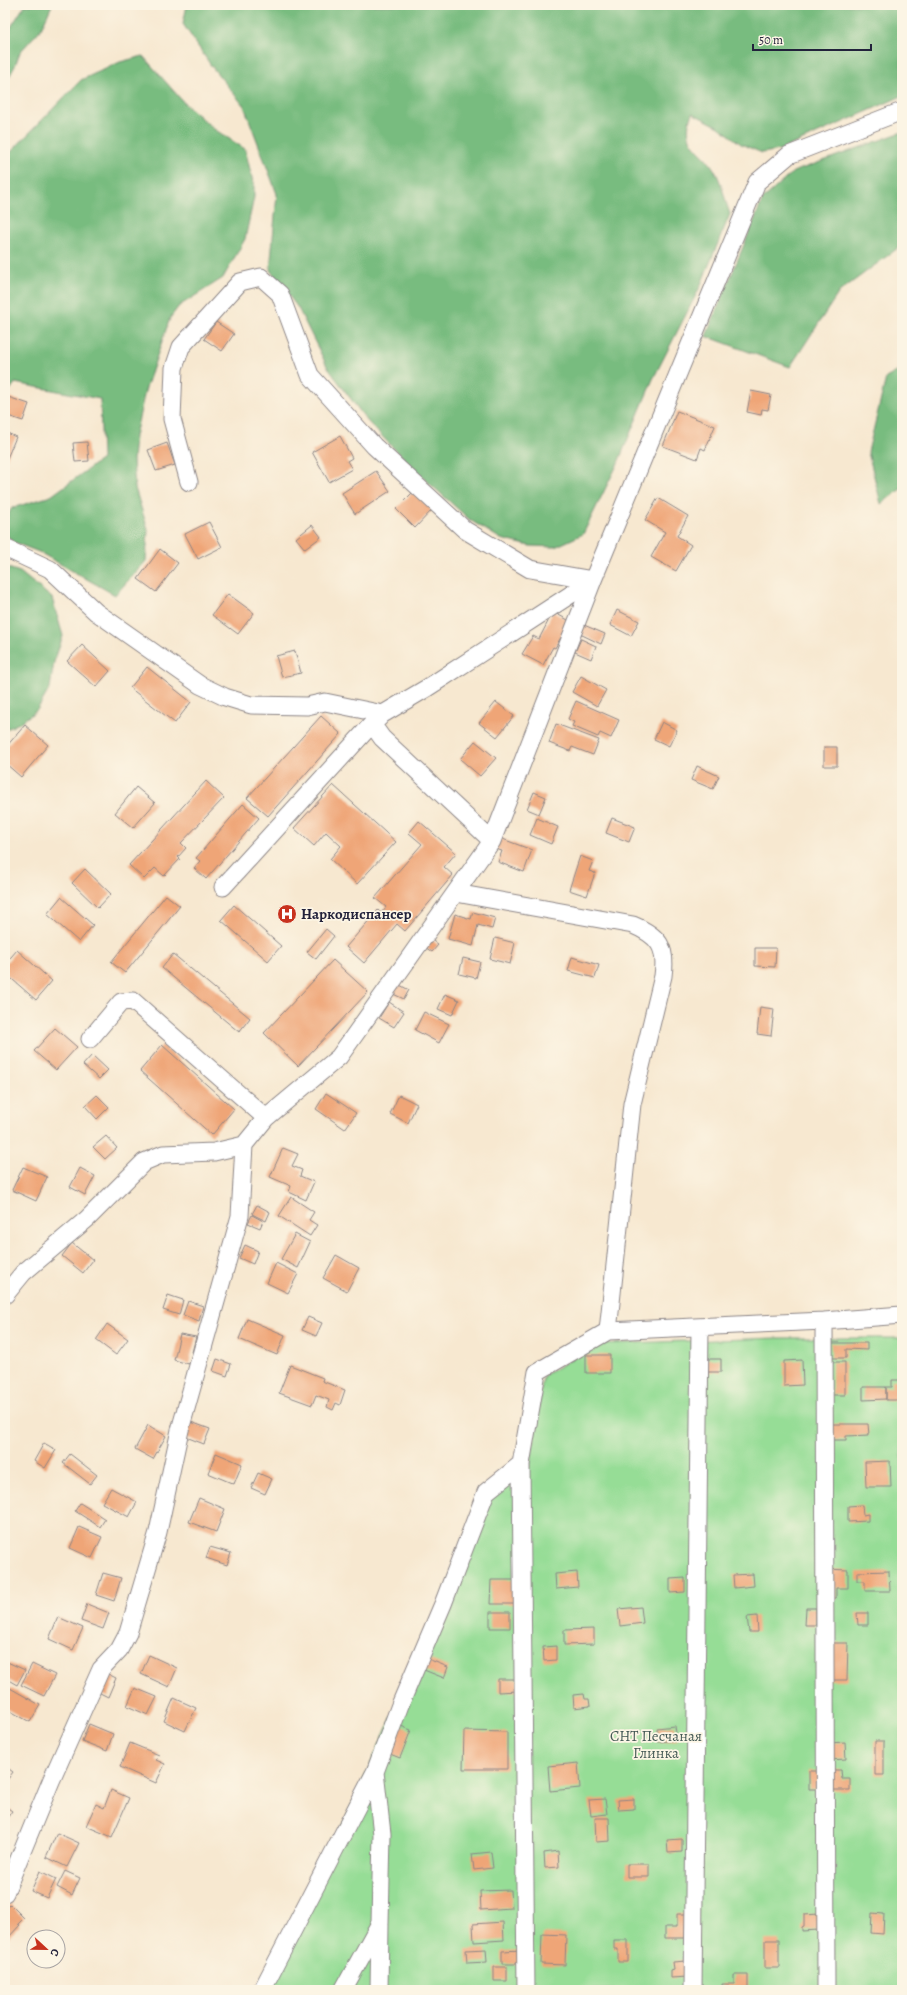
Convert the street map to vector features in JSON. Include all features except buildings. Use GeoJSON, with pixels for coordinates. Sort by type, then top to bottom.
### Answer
{"type":"FeatureCollection","features":[{"type":"Feature","properties":{"kind":"street"},"geometry":{"type":"LineString","coordinates":[[5,1892],[51,1781],[102,1669],[119,1650],[128,1633],[158,1532],[180,1430],[240,1216],[244,1145],[266,1118],[339,1057],[492,840],[594,580],[757,182],[789,155],[902,111]]}},
{"type":"Feature","properties":{"kind":"street"},"geometry":{"type":"LineString","coordinates":[[189,482],[172,419],[174,368],[181,347],[240,282],[261,277],[280,294],[310,375],[374,446],[465,530],[530,569],[594,580]]}},
{"type":"Feature","properties":{"kind":"street"},"geometry":{"type":"LineString","coordinates":[[6,548],[50,570],[96,612],[200,685],[225,697],[251,705],[307,706],[325,702],[378,719]]}},
{"type":"Feature","properties":{"kind":"street"},"geometry":{"type":"LineString","coordinates":[[223,887],[378,719],[594,580]]}},
{"type":"Feature","properties":{"kind":"street"},"geometry":{"type":"LineString","coordinates":[[378,719],[382,738],[492,840]]}},
{"type":"Feature","properties":{"kind":"street"},"geometry":{"type":"LineString","coordinates":[[456,893],[633,925],[648,932],[657,939],[663,951],[665,963],[664,976],[632,1104],[608,1331]]}},
{"type":"Feature","properties":{"kind":"street"},"geometry":{"type":"LineString","coordinates":[[90,1039],[121,1002],[133,1001],[266,1118]]}},
{"type":"Feature","properties":{"kind":"street"},"geometry":{"type":"LineString","coordinates":[[5,1295],[23,1273],[87,1219],[144,1162],[163,1154],[214,1152],[244,1145]]}},
{"type":"Feature","properties":{"kind":"street"},"geometry":{"type":"LineString","coordinates":[[526,1990],[521,1464],[537,1372],[608,1331],[824,1322],[902,1315]]}},
{"type":"Feature","properties":{"kind":"street"},"geometry":{"type":"LineString","coordinates":[[824,1322],[826,1990]]}},
{"type":"Feature","properties":{"kind":"street"},"geometry":{"type":"LineString","coordinates":[[693,1990],[700,1327]]}},
{"type":"Feature","properties":{"kind":"street"},"geometry":{"type":"LineString","coordinates":[[262,1990],[375,1772],[400,1705],[443,1604],[486,1492],[521,1464]]}},
{"type":"Feature","properties":{"kind":"street"},"geometry":{"type":"LineString","coordinates":[[375,1772],[382,1834],[379,1990]]}},
{"type":"Feature","properties":{"kind":"street"},"geometry":{"type":"LineString","coordinates":[[343,1990],[380,1923]]}},
{"type":"Feature","properties":{"kind":"green space"},"geometry":{"type":"Polygon","coordinates":[[[25,5],[52,5],[41,29],[20,52],[15,66],[5,84],[5,36],[25,5]]]}},
{"type":"Feature","properties":{"kind":"green space"},"geometry":{"type":"Polygon","coordinates":[[[187,5],[902,5],[902,96],[780,150],[762,153],[741,144],[719,127],[692,113],[688,133],[690,140],[715,171],[720,181],[730,214],[699,289],[653,379],[617,465],[583,534],[555,547],[530,546],[501,539],[470,520],[419,474],[368,422],[328,368],[298,308],[270,270],[277,194],[244,106],[212,67],[183,24],[187,5]]]}},
{"type":"Feature","properties":{"kind":"green space"},"geometry":{"type":"Polygon","coordinates":[[[143,56],[186,105],[214,129],[245,149],[254,186],[254,197],[245,239],[223,278],[179,306],[170,318],[145,391],[135,436],[133,460],[135,488],[148,530],[146,561],[115,595],[39,552],[13,542],[5,533],[5,519],[12,508],[51,496],[102,459],[100,399],[15,383],[5,397],[5,158],[81,80],[120,62],[143,56]]]}},
{"type":"Feature","properties":{"kind":"green space"},"geometry":{"type":"Polygon","coordinates":[[[902,132],[902,245],[839,292],[790,367],[706,336],[763,199],[793,172],[902,132]]]}},
{"type":"Feature","properties":{"kind":"green space"},"geometry":{"type":"Polygon","coordinates":[[[902,369],[902,488],[881,504],[868,452],[886,378],[902,369]]]}},
{"type":"Feature","properties":{"kind":"green space"},"geometry":{"type":"Polygon","coordinates":[[[5,567],[20,572],[52,598],[63,636],[54,662],[50,688],[37,710],[21,722],[5,730],[5,567]]]}},
{"type":"Feature","properties":{"kind":"green space","name":"СНТ Песчаная Глинка"},"geometry":{"type":"Polygon","coordinates":[[[778,1338],[902,1338],[902,1990],[269,1990],[492,1494],[530,1467],[543,1376],[597,1344],[778,1338]]]}},
{"type":"Feature","properties":{"kind":"place","name":"Наркодиспансер"},"geometry":{"type":"Point","coordinates":[287,914]}}]}
